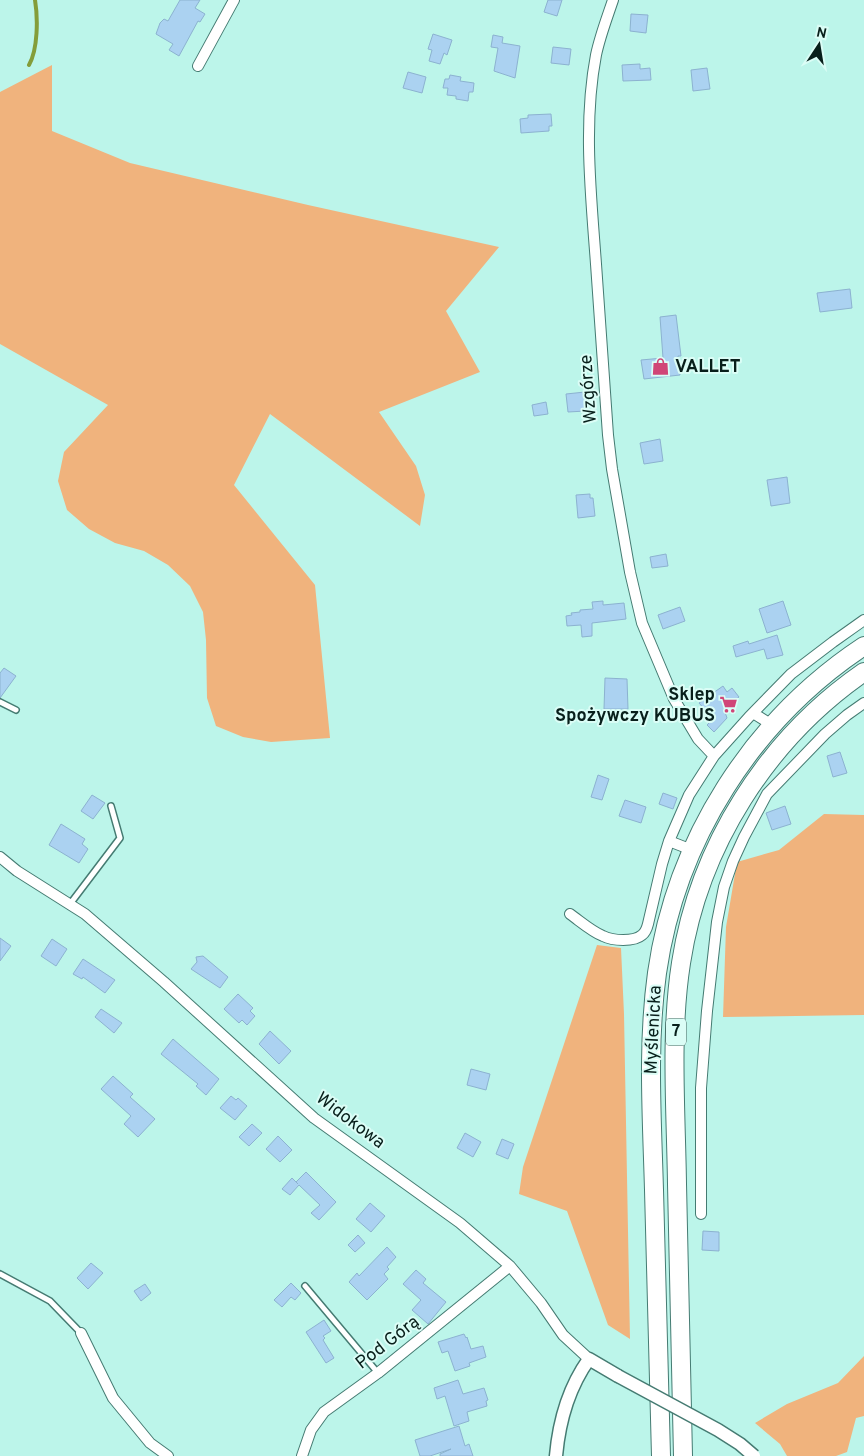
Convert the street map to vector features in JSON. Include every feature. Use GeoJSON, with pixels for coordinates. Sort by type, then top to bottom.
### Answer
{"type":"FeatureCollection","features":[{"type":"Feature","properties":{"kind":"highway","name":"Myślenicka"},"geometry":{"type":"LineString","coordinates":[[661,1456],[652,1036],[657,974],[665,930],[678,886],[692,850],[710,813],[730,779],[772,725],[814,684],[864,646]]}},
{"type":"Feature","properties":{"kind":"highway","name":"Myślenicka"},"geometry":{"type":"LineString","coordinates":[[683,1456],[675,1087],[677,1000],[684,944],[706,870],[724,831],[748,791],[773,756],[797,729],[824,704],[864,672]]}},
{"type":"Feature","properties":{"kind":"street"},"geometry":{"type":"LineString","coordinates":[[198,66],[234,0]]}},
{"type":"Feature","properties":{"kind":"street","name":"Wzgórze"},"geometry":{"type":"LineString","coordinates":[[613,0],[596,55],[592,81],[590,125],[591,190],[612,469],[642,623],[674,699],[698,738],[714,756]]}},
{"type":"Feature","properties":{"kind":"street"},"geometry":{"type":"LineString","coordinates":[[570,914],[602,936],[608,938],[631,939],[642,935],[648,924],[669,841],[689,795],[714,756],[792,674],[864,620]]}},
{"type":"Feature","properties":{"kind":"street"},"geometry":{"type":"LineString","coordinates":[[701,1214],[701,1088],[717,922],[724,887],[744,837],[767,794],[825,734],[864,703]]}},
{"type":"Feature","properties":{"kind":"street"},"geometry":{"type":"LineString","coordinates":[[753,713],[772,725]]}},
{"type":"Feature","properties":{"kind":"street"},"geometry":{"type":"LineString","coordinates":[[669,841],[692,850]]}},
{"type":"Feature","properties":{"kind":"street","name":"Widokowa"},"geometry":{"type":"LineString","coordinates":[[1,858],[17,871],[85,914],[164,982],[314,1118],[460,1223],[510,1266],[541,1303],[563,1335],[589,1359]]}},
{"type":"Feature","properties":{"kind":"street","name":"Pod Górą"},"geometry":{"type":"LineString","coordinates":[[302,1456],[310,1430],[324,1412],[378,1373],[510,1266]]}},
{"type":"Feature","properties":{"kind":"street"},"geometry":{"type":"LineString","coordinates":[[81,1333],[113,1398],[150,1443],[168,1456]]}},
{"type":"Feature","properties":{"kind":"street"},"geometry":{"type":"LineString","coordinates":[[556,1456],[559,1431],[566,1404],[578,1377],[589,1359],[718,1430],[740,1444],[754,1456]]}},
{"type":"Feature","properties":{"kind":"lane"},"geometry":{"type":"LineString","coordinates":[[0,702],[16,710]]}},
{"type":"Feature","properties":{"kind":"lane"},"geometry":{"type":"LineString","coordinates":[[70,904],[120,838],[111,806]]}},
{"type":"Feature","properties":{"kind":"lane"},"geometry":{"type":"LineString","coordinates":[[0,1274],[50,1301],[81,1333]]}},
{"type":"Feature","properties":{"kind":"lane"},"geometry":{"type":"LineString","coordinates":[[305,1286],[378,1373]]}},
{"type":"Feature","properties":{"kind":"shaded area"},"geometry":{"type":"Polygon","coordinates":[[[52,65],[52,131],[130,163],[499,247],[446,311],[480,372],[379,412],[416,466],[425,495],[420,526],[270,414],[234,485],[315,585],[330,738],[271,742],[243,737],[216,726],[207,698],[206,640],[203,612],[190,586],[168,565],[144,551],[115,543],[89,529],[67,510],[58,481],[64,452],[108,405],[0,344],[0,92],[52,65]]]}},
{"type":"Feature","properties":{"kind":"shaded area"},"geometry":{"type":"Polygon","coordinates":[[[824,814],[864,815],[864,1015],[723,1017],[726,927],[737,862],[779,850],[824,814]]]}},
{"type":"Feature","properties":{"kind":"shaded area"},"geometry":{"type":"Polygon","coordinates":[[[597,945],[621,948],[630,1339],[608,1325],[567,1211],[519,1194],[523,1167],[597,945]]]}},
{"type":"Feature","properties":{"kind":"shaded area"},"geometry":{"type":"Polygon","coordinates":[[[864,1356],[864,1416],[856,1418],[847,1452],[836,1456],[787,1456],[780,1444],[755,1423],[787,1404],[838,1383],[864,1356]]]}},
{"type":"Feature","properties":{"kind":"building"},"geometry":{"type":"Polygon","coordinates":[[[180,0],[200,0],[195,8],[205,14],[200,22],[198,21],[179,56],[169,50],[173,44],[156,34],[160,23],[164,19],[168,21],[180,0]]]}},
{"type":"Feature","properties":{"kind":"building"},"geometry":{"type":"Polygon","coordinates":[[[548,0],[562,0],[557,16],[544,12],[548,0]]]}},
{"type":"Feature","properties":{"kind":"building"},"geometry":{"type":"Polygon","coordinates":[[[631,14],[648,15],[646,33],[630,31],[631,14]]]}},
{"type":"Feature","properties":{"kind":"building"},"geometry":{"type":"Polygon","coordinates":[[[433,34],[452,40],[447,55],[444,53],[440,64],[429,61],[432,50],[428,49],[433,34]]]}},
{"type":"Feature","properties":{"kind":"building"},"geometry":{"type":"Polygon","coordinates":[[[493,35],[503,37],[502,43],[520,46],[515,78],[494,71],[498,48],[491,47],[493,35]]]}},
{"type":"Feature","properties":{"kind":"building"},"geometry":{"type":"Polygon","coordinates":[[[553,47],[571,49],[569,65],[551,63],[553,47]]]}},
{"type":"Feature","properties":{"kind":"building"},"geometry":{"type":"Polygon","coordinates":[[[640,64],[640,69],[650,68],[651,80],[623,81],[622,65],[640,64]]]}},
{"type":"Feature","properties":{"kind":"building"},"geometry":{"type":"Polygon","coordinates":[[[707,68],[710,89],[693,91],[691,70],[707,68]]]}},
{"type":"Feature","properties":{"kind":"building"},"geometry":{"type":"Polygon","coordinates":[[[408,72],[426,77],[422,93],[403,88],[408,72]]]}},
{"type":"Feature","properties":{"kind":"building"},"geometry":{"type":"Polygon","coordinates":[[[450,75],[461,77],[460,81],[474,83],[473,92],[469,92],[468,101],[456,99],[456,96],[447,95],[448,88],[443,88],[445,79],[449,79],[450,75]]]}},
{"type":"Feature","properties":{"kind":"building"},"geometry":{"type":"Polygon","coordinates":[[[551,114],[552,126],[549,126],[549,131],[521,133],[520,119],[528,118],[528,115],[551,114]]]}},
{"type":"Feature","properties":{"kind":"building"},"geometry":{"type":"Polygon","coordinates":[[[850,289],[852,308],[820,312],[817,293],[850,289]]]}},
{"type":"Feature","properties":{"kind":"building"},"geometry":{"type":"Polygon","coordinates":[[[676,315],[681,356],[678,356],[680,375],[644,379],[641,360],[663,358],[660,317],[676,315]]]}},
{"type":"Feature","properties":{"kind":"building"},"geometry":{"type":"Polygon","coordinates":[[[585,392],[586,411],[568,412],[566,394],[585,392]]]}},
{"type":"Feature","properties":{"kind":"building"},"geometry":{"type":"Polygon","coordinates":[[[546,402],[548,414],[534,416],[532,405],[546,402]]]}},
{"type":"Feature","properties":{"kind":"building"},"geometry":{"type":"Polygon","coordinates":[[[660,439],[663,461],[644,464],[640,443],[660,439]]]}},
{"type":"Feature","properties":{"kind":"building"},"geometry":{"type":"Polygon","coordinates":[[[787,477],[790,503],[771,506],[767,480],[787,477]]]}},
{"type":"Feature","properties":{"kind":"building"},"geometry":{"type":"Polygon","coordinates":[[[590,494],[590,498],[593,498],[595,516],[578,518],[576,495],[590,494]]]}},
{"type":"Feature","properties":{"kind":"building"},"geometry":{"type":"Polygon","coordinates":[[[666,554],[668,566],[652,568],[650,557],[666,554]]]}},
{"type":"Feature","properties":{"kind":"building"},"geometry":{"type":"Polygon","coordinates":[[[603,601],[603,605],[624,603],[626,619],[592,623],[592,636],[582,637],[581,625],[567,626],[566,616],[572,615],[571,613],[580,612],[580,610],[593,609],[592,602],[603,601]]]}},
{"type":"Feature","properties":{"kind":"building"},"geometry":{"type":"Polygon","coordinates":[[[783,601],[791,625],[767,633],[759,609],[783,601]]]}},
{"type":"Feature","properties":{"kind":"building"},"geometry":{"type":"Polygon","coordinates":[[[680,607],[685,621],[663,629],[658,615],[680,607]]]}},
{"type":"Feature","properties":{"kind":"building"},"geometry":{"type":"Polygon","coordinates":[[[777,635],[783,655],[767,659],[764,649],[736,657],[733,646],[748,641],[749,644],[777,635]]]}},
{"type":"Feature","properties":{"kind":"building"},"geometry":{"type":"Polygon","coordinates":[[[4,668],[16,676],[0,698],[0,673],[4,668]]]}},
{"type":"Feature","properties":{"kind":"building"},"geometry":{"type":"Polygon","coordinates":[[[605,678],[627,679],[628,709],[604,709],[605,678]]]}},
{"type":"Feature","properties":{"kind":"building"},"geometry":{"type":"Polygon","coordinates":[[[723,686],[727,692],[732,688],[739,697],[724,709],[727,718],[714,732],[707,725],[711,721],[699,703],[723,686]]]}},
{"type":"Feature","properties":{"kind":"building"},"geometry":{"type":"Polygon","coordinates":[[[840,752],[847,773],[833,777],[827,756],[840,752]]]}},
{"type":"Feature","properties":{"kind":"building"},"geometry":{"type":"Polygon","coordinates":[[[598,775],[609,779],[602,800],[591,797],[598,775]]]}},
{"type":"Feature","properties":{"kind":"building"},"geometry":{"type":"Polygon","coordinates":[[[663,793],[677,798],[673,809],[659,804],[663,793]]]}},
{"type":"Feature","properties":{"kind":"building"},"geometry":{"type":"Polygon","coordinates":[[[92,795],[105,803],[93,819],[81,811],[92,795]]]}},
{"type":"Feature","properties":{"kind":"building"},"geometry":{"type":"Polygon","coordinates":[[[625,800],[646,807],[641,823],[619,816],[625,800]]]}},
{"type":"Feature","properties":{"kind":"building"},"geometry":{"type":"Polygon","coordinates":[[[785,806],[791,824],[772,830],[766,813],[785,806]]]}},
{"type":"Feature","properties":{"kind":"building"},"geometry":{"type":"Polygon","coordinates":[[[61,824],[85,839],[82,844],[88,849],[79,863],[49,845],[61,824]]]}},
{"type":"Feature","properties":{"kind":"building"},"geometry":{"type":"Polygon","coordinates":[[[0,938],[11,946],[0,961],[0,938]]]}},
{"type":"Feature","properties":{"kind":"building"},"geometry":{"type":"Polygon","coordinates":[[[52,939],[67,949],[56,966],[41,956],[52,939]]]}},
{"type":"Feature","properties":{"kind":"building"},"geometry":{"type":"Polygon","coordinates":[[[203,956],[228,977],[220,988],[191,969],[197,962],[196,957],[203,956]]]}},
{"type":"Feature","properties":{"kind":"building"},"geometry":{"type":"Polygon","coordinates":[[[83,959],[115,980],[105,993],[83,977],[82,979],[73,974],[83,959]]]}},
{"type":"Feature","properties":{"kind":"building"},"geometry":{"type":"Polygon","coordinates":[[[238,994],[253,1008],[250,1011],[255,1016],[247,1025],[242,1020],[239,1023],[224,1009],[238,994]]]}},
{"type":"Feature","properties":{"kind":"building"},"geometry":{"type":"Polygon","coordinates":[[[101,1009],[122,1023],[114,1033],[95,1017],[101,1009]]]}},
{"type":"Feature","properties":{"kind":"building"},"geometry":{"type":"Polygon","coordinates":[[[270,1031],[291,1051],[279,1064],[259,1044],[270,1031]]]}},
{"type":"Feature","properties":{"kind":"building"},"geometry":{"type":"Polygon","coordinates":[[[173,1039],[219,1079],[206,1095],[196,1086],[198,1084],[161,1054],[173,1039]]]}},
{"type":"Feature","properties":{"kind":"building"},"geometry":{"type":"Polygon","coordinates":[[[471,1069],[490,1074],[486,1090],[467,1085],[471,1069]]]}},
{"type":"Feature","properties":{"kind":"building"},"geometry":{"type":"Polygon","coordinates":[[[113,1076],[133,1094],[130,1097],[155,1119],[138,1137],[124,1124],[131,1116],[101,1089],[113,1076]]]}},
{"type":"Feature","properties":{"kind":"building"},"geometry":{"type":"Polygon","coordinates":[[[231,1096],[236,1100],[238,1098],[247,1106],[235,1120],[220,1108],[231,1096]]]}},
{"type":"Feature","properties":{"kind":"building"},"geometry":{"type":"Polygon","coordinates":[[[252,1124],[262,1133],[249,1146],[239,1137],[252,1124]]]}},
{"type":"Feature","properties":{"kind":"building"},"geometry":{"type":"Polygon","coordinates":[[[465,1133],[481,1142],[473,1157],[457,1148],[465,1133]]]}},
{"type":"Feature","properties":{"kind":"building"},"geometry":{"type":"Polygon","coordinates":[[[278,1136],[292,1150],[280,1162],[266,1149],[278,1136]]]}},
{"type":"Feature","properties":{"kind":"building"},"geometry":{"type":"Polygon","coordinates":[[[502,1139],[514,1144],[508,1159],[496,1154],[502,1139]]]}},
{"type":"Feature","properties":{"kind":"building"},"geometry":{"type":"Polygon","coordinates":[[[306,1172],[336,1202],[319,1220],[311,1213],[320,1205],[299,1185],[290,1195],[282,1189],[292,1178],[296,1182],[306,1172]]]}},
{"type":"Feature","properties":{"kind":"building"},"geometry":{"type":"Polygon","coordinates":[[[370,1203],[385,1216],[371,1232],[356,1219],[370,1203]]]}},
{"type":"Feature","properties":{"kind":"building"},"geometry":{"type":"Polygon","coordinates":[[[703,1231],[719,1232],[719,1251],[702,1250],[703,1231]]]}},
{"type":"Feature","properties":{"kind":"building"},"geometry":{"type":"Polygon","coordinates":[[[358,1235],[365,1243],[355,1252],[348,1245],[358,1235]]]}},
{"type":"Feature","properties":{"kind":"building"},"geometry":{"type":"Polygon","coordinates":[[[387,1247],[396,1257],[387,1267],[389,1269],[384,1274],[388,1279],[367,1300],[349,1282],[357,1273],[359,1276],[387,1247]]]}},
{"type":"Feature","properties":{"kind":"building"},"geometry":{"type":"Polygon","coordinates":[[[91,1263],[103,1273],[88,1289],[77,1278],[91,1263]]]}},
{"type":"Feature","properties":{"kind":"building"},"geometry":{"type":"Polygon","coordinates":[[[416,1270],[426,1279],[423,1283],[446,1302],[428,1324],[412,1310],[421,1300],[403,1284],[416,1270]]]}},
{"type":"Feature","properties":{"kind":"building"},"geometry":{"type":"Polygon","coordinates":[[[291,1283],[301,1293],[295,1300],[291,1297],[282,1307],[274,1300],[291,1283]]]}},
{"type":"Feature","properties":{"kind":"building"},"geometry":{"type":"Polygon","coordinates":[[[145,1284],[151,1293],[141,1301],[134,1291],[145,1284]]]}},
{"type":"Feature","properties":{"kind":"building"},"geometry":{"type":"Polygon","coordinates":[[[324,1320],[331,1331],[323,1336],[325,1338],[323,1340],[334,1358],[326,1363],[306,1332],[324,1320]]]}},
{"type":"Feature","properties":{"kind":"building"},"geometry":{"type":"Polygon","coordinates":[[[464,1334],[471,1349],[483,1346],[486,1357],[469,1363],[470,1366],[455,1371],[448,1351],[442,1353],[438,1342],[464,1334]]]}},
{"type":"Feature","properties":{"kind":"building"},"geometry":{"type":"Polygon","coordinates":[[[458,1380],[463,1394],[484,1388],[488,1400],[486,1401],[487,1406],[467,1412],[469,1421],[454,1426],[445,1396],[437,1399],[434,1388],[458,1380]]]}},
{"type":"Feature","properties":{"kind":"building"},"geometry":{"type":"Polygon","coordinates":[[[459,1426],[465,1446],[469,1444],[473,1456],[440,1456],[440,1454],[451,1449],[430,1456],[420,1456],[415,1440],[459,1426]]]}},
{"type":"Feature","properties":{"kind":"waterway"},"geometry":{"type":"LineString","coordinates":[[29,65],[34,51],[36,33],[37,16],[35,0]]}},
{"type":"Feature","properties":{"kind":"place","name":"VALLET"},"geometry":{"type":"Point","coordinates":[661,367]}},
{"type":"Feature","properties":{"kind":"place","name":"Sklep Spożywczy KUBUS"},"geometry":{"type":"Point","coordinates":[729,705]}}]}
